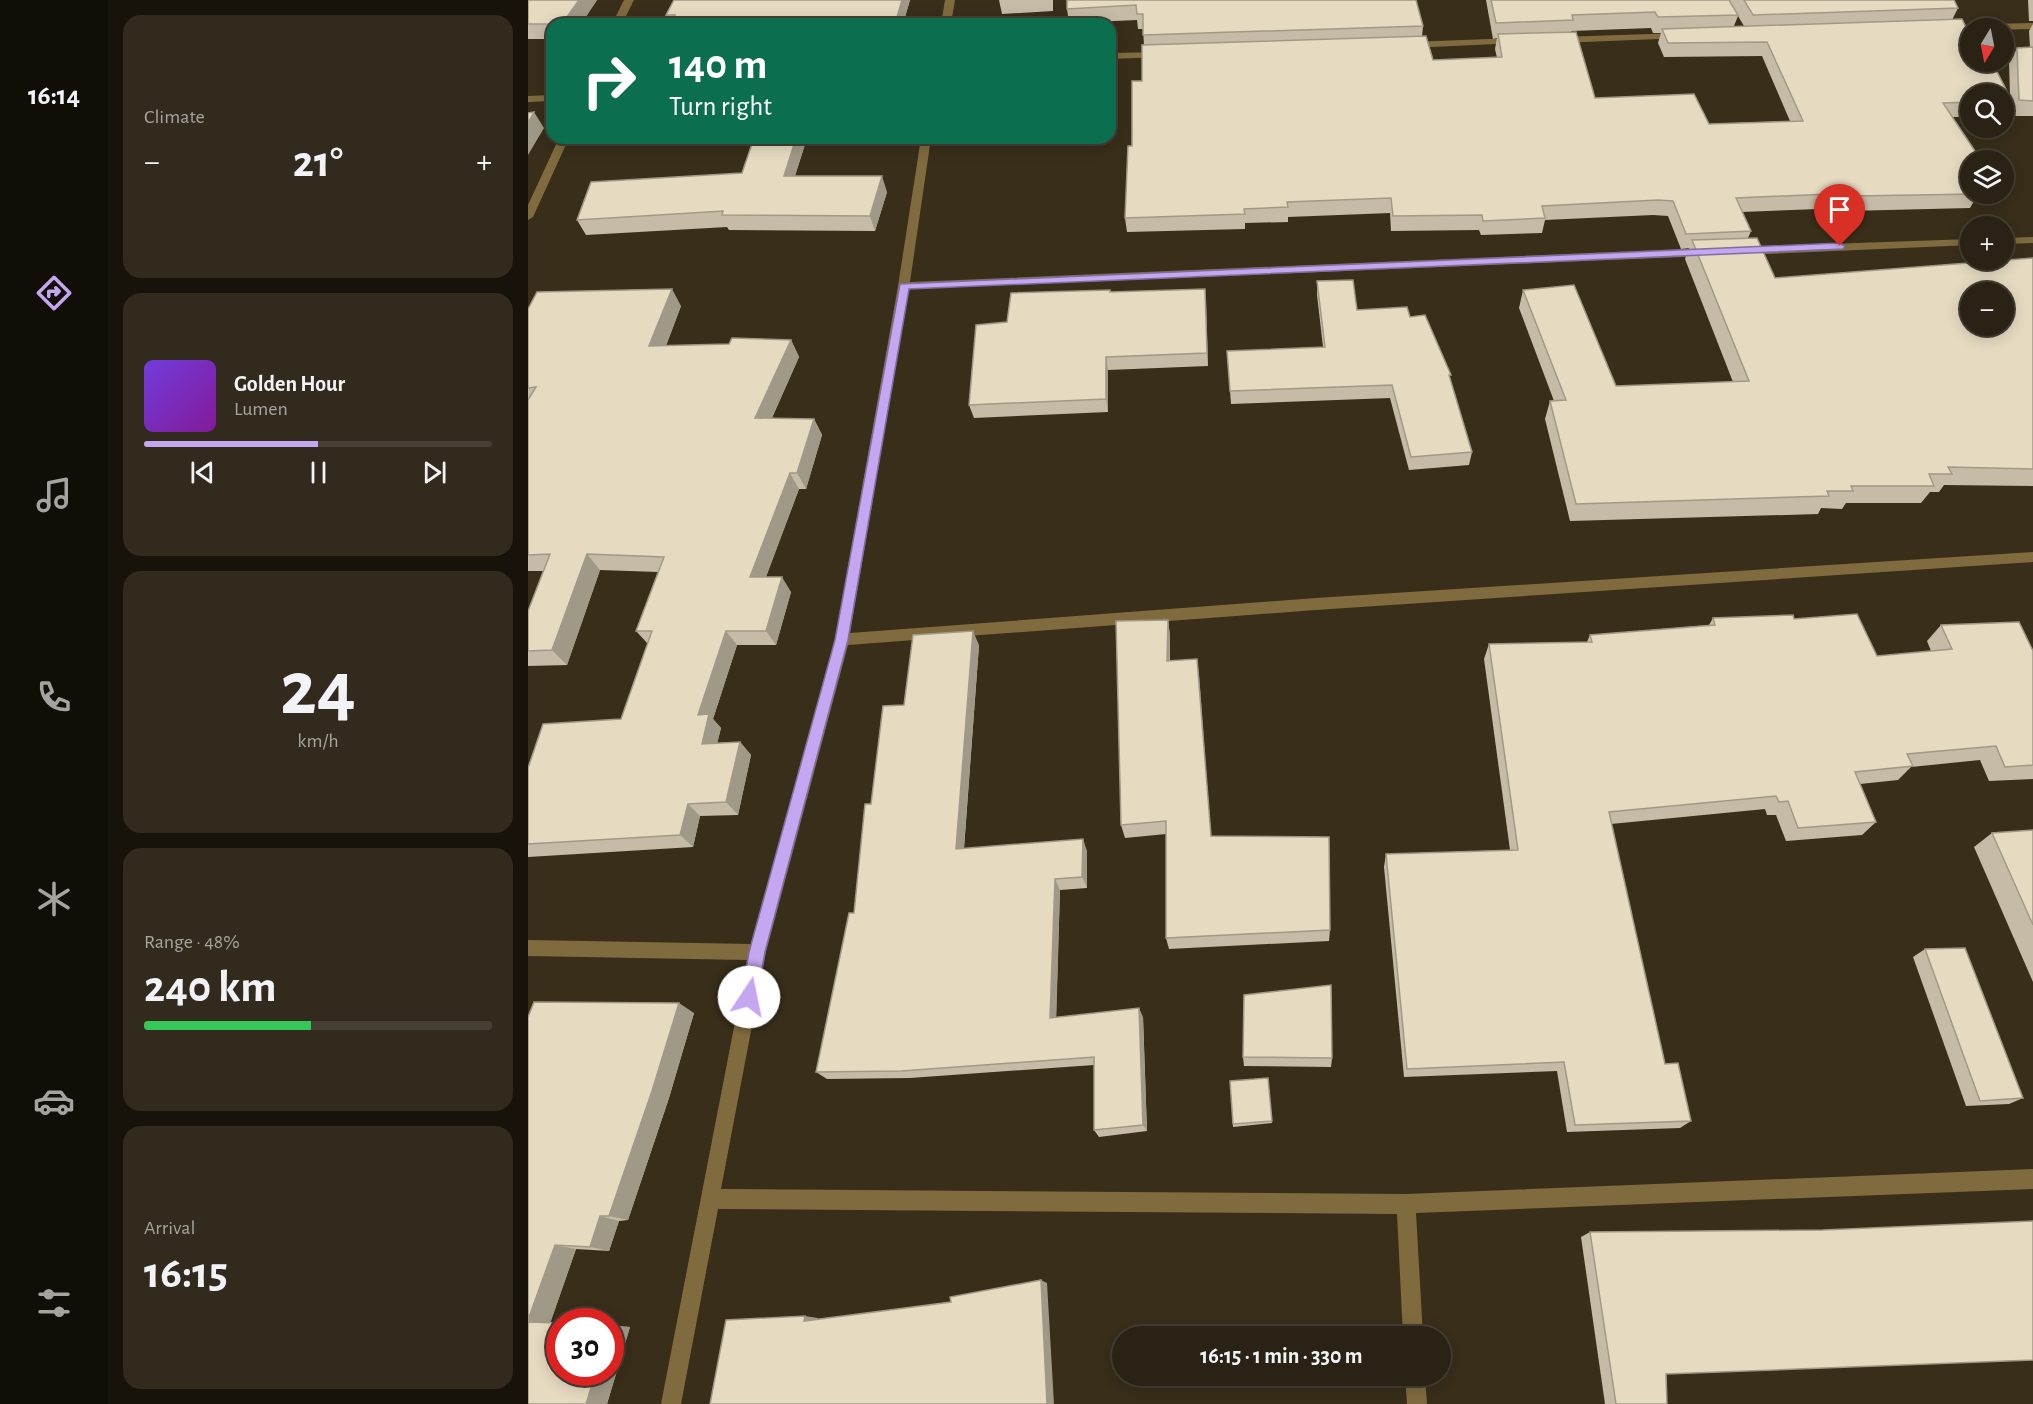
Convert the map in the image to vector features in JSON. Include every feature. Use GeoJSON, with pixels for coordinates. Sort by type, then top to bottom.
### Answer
{"type":"FeatureCollection","features":[{"type":"Feature","properties":{"kind":"street"},"geometry":{"type":"LineString","coordinates":[[620,18],[628,0]]}},
{"type":"Feature","properties":{"kind":"street"},"geometry":{"type":"LineString","coordinates":[[946,18],[950,0]]}},
{"type":"Feature","properties":{"kind":"street"},"geometry":{"type":"LineString","coordinates":[[1940,28],[2033,26]]}},
{"type":"Feature","properties":{"kind":"street"},"geometry":{"type":"LineString","coordinates":[[1553,40],[1695,35]]}},
{"type":"Feature","properties":{"kind":"street"},"geometry":{"type":"LineString","coordinates":[[1400,45],[1530,41]]}},
{"type":"Feature","properties":{"kind":"street"},"geometry":{"type":"LineString","coordinates":[[1116,56],[1168,54]]}},
{"type":"Feature","properties":{"kind":"street"},"geometry":{"type":"LineString","coordinates":[[528,99],[546,98]]}},
{"type":"Feature","properties":{"kind":"street"},"geometry":{"type":"LineString","coordinates":[[528,217],[561,144]]}},
{"type":"Feature","properties":{"kind":"street"},"geometry":{"type":"LineString","coordinates":[[671,1404],[712,1199],[757,952],[842,640],[904,286],[925,144]]}},
{"type":"Feature","properties":{"kind":"street"},"geometry":{"type":"LineString","coordinates":[[2014,241],[2033,240]]}},
{"type":"Feature","properties":{"kind":"street"},"geometry":{"type":"LineString","coordinates":[[904,286],[1960,242]]}},
{"type":"Feature","properties":{"kind":"street"},"geometry":{"type":"LineString","coordinates":[[842,640],[1316,604],[2033,557]]}},
{"type":"Feature","properties":{"kind":"street"},"geometry":{"type":"LineString","coordinates":[[528,948],[757,952]]}},
{"type":"Feature","properties":{"kind":"street"},"geometry":{"type":"LineString","coordinates":[[712,1199],[1406,1204],[2033,1179]]}},
{"type":"Feature","properties":{"kind":"street"},"geometry":{"type":"LineString","coordinates":[[1406,1204],[1412,1326]]}},
{"type":"Feature","properties":{"kind":"street"},"geometry":{"type":"LineString","coordinates":[[1416,1386],[1417,1404]]}},
{"type":"Feature","properties":{"kind":"building"},"geometry":{"type":"Polygon","coordinates":[[[528,0],[579,0],[566,18],[546,18],[546,24],[528,24],[528,0]]]}},
{"type":"Feature","properties":{"kind":"building"},"geometry":{"type":"Polygon","coordinates":[[[674,0],[902,0],[897,18],[673,18],[675,15],[666,15],[674,0]]]}},
{"type":"Feature","properties":{"kind":"building"},"geometry":{"type":"Polygon","coordinates":[[[1067,0],[1416,0],[1423,26],[1143,35],[1143,14],[1137,14],[1136,5],[1067,9],[1067,0]]]}},
{"type":"Feature","properties":{"kind":"building"},"geometry":{"type":"Polygon","coordinates":[[[1491,0],[1729,0],[1738,15],[1658,17],[1655,12],[1572,15],[1573,20],[1496,23],[1491,0]]]}},
{"type":"Feature","properties":{"kind":"building"},"geometry":{"type":"Polygon","coordinates":[[[1744,0],[1954,0],[1958,8],[1753,15],[1744,0]]]}},
{"type":"Feature","properties":{"kind":"building"},"geometry":{"type":"Polygon","coordinates":[[[1960,19],[1960,72],[1997,72],[2003,84],[1960,84],[1960,102],[1943,103],[1960,128],[1960,138],[1966,138],[1974,150],[1960,150],[1960,194],[1854,196],[1852,193],[1736,198],[1751,231],[1686,234],[1673,201],[1658,200],[1542,206],[1545,218],[1483,221],[1482,215],[1393,216],[1391,198],[1287,202],[1288,207],[1244,209],[1245,214],[1125,218],[1128,146],[1132,146],[1132,81],[1142,81],[1142,45],[1426,36],[1433,60],[1502,57],[1498,34],[1576,32],[1595,98],[1694,94],[1709,124],[1803,121],[1767,42],[1668,43],[1662,29],[1960,19]]]}},
{"type":"Feature","properties":{"kind":"building"},"geometry":{"type":"Polygon","coordinates":[[[2033,47],[2033,101],[2019,100],[2017,48],[2033,47]]]}},
{"type":"Feature","properties":{"kind":"building"},"geometry":{"type":"Polygon","coordinates":[[[534,112],[528,123],[528,113],[534,112]]]}},
{"type":"Feature","properties":{"kind":"building"},"geometry":{"type":"Polygon","coordinates":[[[752,144],[794,144],[784,176],[882,176],[870,216],[722,215],[723,211],[577,220],[591,182],[742,173],[752,144]]]}},
{"type":"Feature","properties":{"kind":"building"},"geometry":{"type":"Polygon","coordinates":[[[1757,238],[1775,278],[1960,264],[1960,270],[2014,270],[2014,259],[2033,258],[2033,469],[1948,467],[1952,474],[1929,474],[1934,486],[1851,486],[1853,491],[1827,491],[1829,496],[1576,504],[1550,401],[1566,400],[1523,290],[1574,285],[1616,386],[1749,381],[1692,240],[1757,238]]]}},
{"type":"Feature","properties":{"kind":"building"},"geometry":{"type":"Polygon","coordinates":[[[1353,280],[1357,310],[1407,307],[1410,317],[1425,315],[1451,375],[1449,375],[1472,452],[1411,457],[1392,385],[1230,391],[1227,351],[1325,347],[1317,281],[1353,280]]]}},
{"type":"Feature","properties":{"kind":"building"},"geometry":{"type":"Polygon","coordinates":[[[672,289],[649,346],[729,344],[732,338],[791,340],[755,418],[814,419],[797,473],[790,473],[750,577],[782,577],[766,631],[726,631],[698,715],[709,714],[702,744],[740,742],[726,802],[688,804],[680,835],[528,844],[528,768],[543,724],[621,719],[652,631],[636,631],[664,557],[587,554],[552,650],[528,651],[528,611],[550,554],[528,555],[528,400],[536,387],[528,388],[528,309],[537,292],[672,289]]]}},
{"type":"Feature","properties":{"kind":"building"},"geometry":{"type":"Polygon","coordinates":[[[1205,289],[1207,353],[1106,357],[1106,399],[969,405],[976,325],[1007,322],[1011,293],[1205,289]]]}},
{"type":"Feature","properties":{"kind":"building"},"geometry":{"type":"Polygon","coordinates":[[[1857,614],[1877,656],[1952,649],[1941,625],[2019,622],[2033,651],[2033,765],[2005,767],[1996,746],[1907,754],[1913,766],[1855,772],[1876,822],[1798,828],[1788,801],[1779,802],[1776,796],[1609,812],[1665,1064],[1678,1063],[1691,1121],[1575,1125],[1564,1062],[1407,1069],[1386,854],[1518,850],[1489,644],[1592,642],[1590,635],[1715,625],[1713,618],[1793,615],[1794,619],[1857,614]]]}},
{"type":"Feature","properties":{"kind":"building"},"geometry":{"type":"Polygon","coordinates":[[[1168,620],[1167,661],[1197,659],[1211,836],[1329,837],[1330,930],[1166,938],[1166,821],[1121,825],[1116,621],[1168,620]]]}},
{"type":"Feature","properties":{"kind":"building"},"geometry":{"type":"Polygon","coordinates":[[[973,631],[956,849],[1083,839],[1082,877],[1055,879],[1050,1018],[1139,1008],[1143,1125],[1094,1130],[1094,1057],[901,1071],[816,1072],[849,913],[854,913],[865,804],[871,804],[883,706],[904,705],[913,635],[973,631]]]}},
{"type":"Feature","properties":{"kind":"building"},"geometry":{"type":"Polygon","coordinates":[[[2033,830],[2033,925],[1992,833],[2033,830]]]}},
{"type":"Feature","properties":{"kind":"building"},"geometry":{"type":"Polygon","coordinates":[[[1965,948],[2023,1098],[1980,1101],[1925,949],[1965,948]]]}},
{"type":"Feature","properties":{"kind":"building"},"geometry":{"type":"Polygon","coordinates":[[[1331,985],[1332,1058],[1243,1057],[1244,995],[1331,985]]]}},
{"type":"Feature","properties":{"kind":"building"},"geometry":{"type":"Polygon","coordinates":[[[534,1002],[679,1003],[652,1091],[609,1216],[600,1216],[590,1247],[555,1245],[528,1320],[528,1017],[534,1002]]]}},
{"type":"Feature","properties":{"kind":"building"},"geometry":{"type":"Polygon","coordinates":[[[1268,1078],[1272,1121],[1233,1124],[1230,1081],[1268,1078]]]}},
{"type":"Feature","properties":{"kind":"building"},"geometry":{"type":"Polygon","coordinates":[[[2033,1221],[2033,1360],[1666,1374],[1667,1404],[1616,1404],[1590,1232],[1823,1230],[2033,1221]]]}},
{"type":"Feature","properties":{"kind":"building"},"geometry":{"type":"Polygon","coordinates":[[[1041,1280],[1047,1404],[710,1404],[726,1320],[805,1316],[804,1321],[951,1302],[950,1297],[1041,1280]]]}},
{"type":"Feature","properties":{"kind":"building"},"geometry":{"type":"Polygon","coordinates":[[[528,1322],[546,1323],[546,1386],[592,1386],[586,1404],[528,1404],[528,1322]]]}},
{"type":"Feature","properties":{"kind":"route"},"geometry":{"type":"LineString","coordinates":[[749,997],[757,952],[842,640],[904,286],[1840,246]]}}]}
